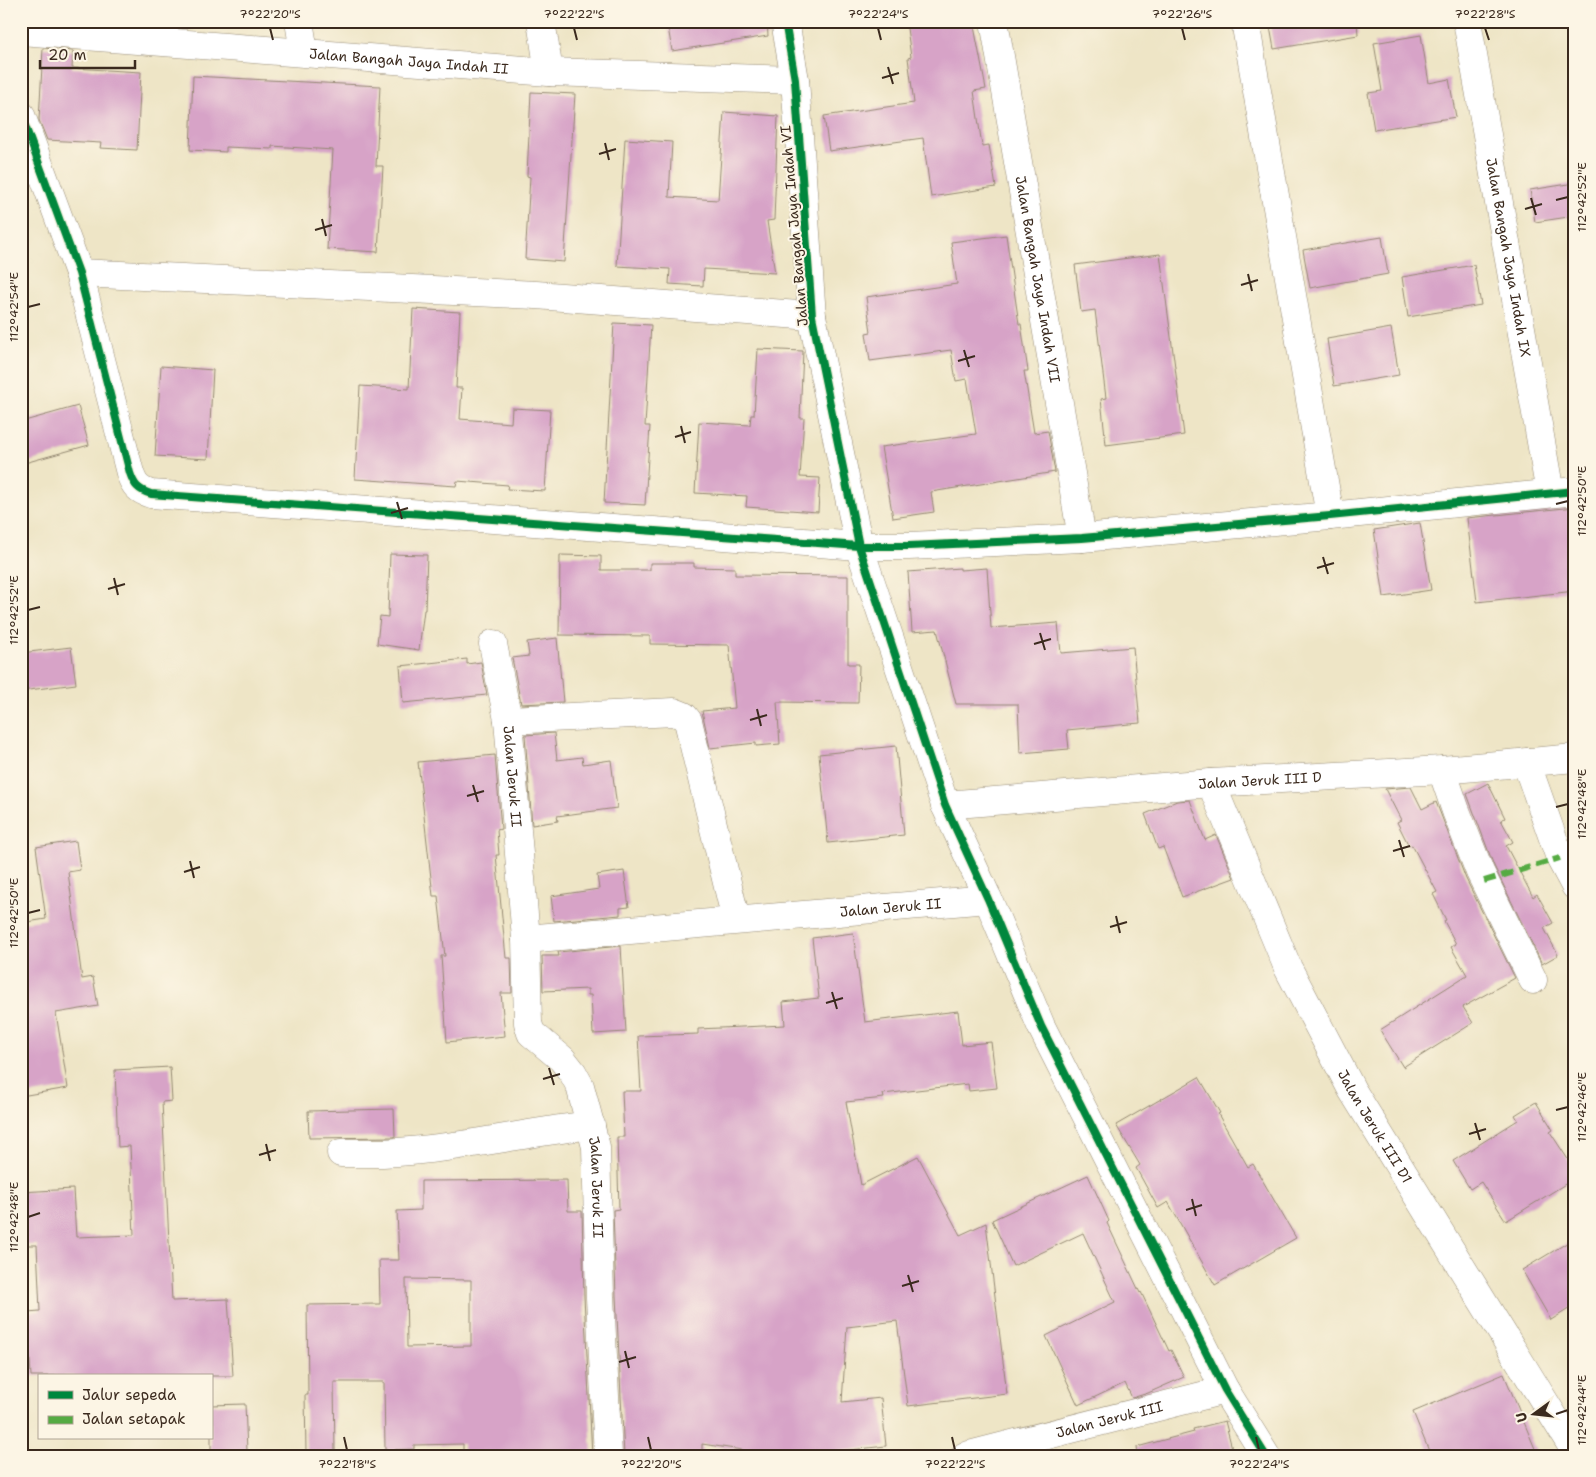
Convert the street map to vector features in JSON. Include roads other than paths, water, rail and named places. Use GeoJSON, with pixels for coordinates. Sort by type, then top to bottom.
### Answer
{"type":"FeatureCollection","features":[{"type":"Feature","properties":{"kind":"street"},"geometry":{"type":"LineString","coordinates":[[299,21],[304,52]]}},
{"type":"Feature","properties":{"kind":"street"},"geometry":{"type":"LineString","coordinates":[[541,21],[549,72]]}},
{"type":"Feature","properties":{"kind":"street","name":"Jalan Bangah Jaya Indah VI"},"geometry":{"type":"LineString","coordinates":[[785,21],[795,80],[812,316],[858,546],[945,805],[988,899],[1041,1026],[1224,1390],[1266,1456]]}},
{"type":"Feature","properties":{"kind":"street","name":"Jalan Bangah Jaya Indah VII"},"geometry":{"type":"LineString","coordinates":[[994,21],[1082,538]]}},
{"type":"Feature","properties":{"kind":"street"},"geometry":{"type":"LineString","coordinates":[[1245,21],[1330,516]]}},
{"type":"Feature","properties":{"kind":"street","name":"Jalan Bangah Jaya Indah IX"},"geometry":{"type":"LineString","coordinates":[[1467,21],[1562,492]]}},
{"type":"Feature","properties":{"kind":"street","name":"Jalan Bangah Jaya Indah II"},"geometry":{"type":"LineString","coordinates":[[21,31],[549,72],[795,80]]}},
{"type":"Feature","properties":{"kind":"street"},"geometry":{"type":"LineString","coordinates":[[21,115],[79,273],[130,473],[134,484],[140,491],[151,494],[858,546],[909,546],[1082,538],[1330,516],[1562,492]]}},
{"type":"Feature","properties":{"kind":"street"},"geometry":{"type":"LineString","coordinates":[[79,273],[536,295],[812,316]]}},
{"type":"Feature","properties":{"kind":"street","name":"Jalan Jeruk II"},"geometry":{"type":"LineString","coordinates":[[493,644],[508,720],[526,939],[528,1023],[531,1033],[562,1059],[573,1073],[580,1086],[596,1147],[600,1296],[608,1456]]}},
{"type":"Feature","properties":{"kind":"street"},"geometry":{"type":"LineString","coordinates":[[508,720],[674,712],[684,716],[688,721],[736,920]]}},
{"type":"Feature","properties":{"kind":"street","name":"Jalan Jeruk III D"},"geometry":{"type":"LineString","coordinates":[[945,805],[1211,783],[1442,770],[1575,758]]}},
{"type":"Feature","properties":{"kind":"street"},"geometry":{"type":"LineString","coordinates":[[1526,762],[1560,858],[1575,886]]}},
{"type":"Feature","properties":{"kind":"street"},"geometry":{"type":"LineString","coordinates":[[1442,770],[1482,877],[1533,980]]}},
{"type":"Feature","properties":{"kind":"street","name":"Jalan Jeruk III D1"},"geometry":{"type":"LineString","coordinates":[[1211,783],[1288,968],[1352,1090],[1575,1451]]}},
{"type":"Feature","properties":{"kind":"street","name":"Jalan Jeruk II"},"geometry":{"type":"LineString","coordinates":[[526,939],[988,899]]}},
{"type":"Feature","properties":{"kind":"street"},"geometry":{"type":"LineString","coordinates":[[341,1153],[384,1153],[450,1146],[591,1125]]}},
{"type":"Feature","properties":{"kind":"street","name":"Jalan Jeruk III"},"geometry":{"type":"LineString","coordinates":[[965,1456],[1224,1390]]}}]}
